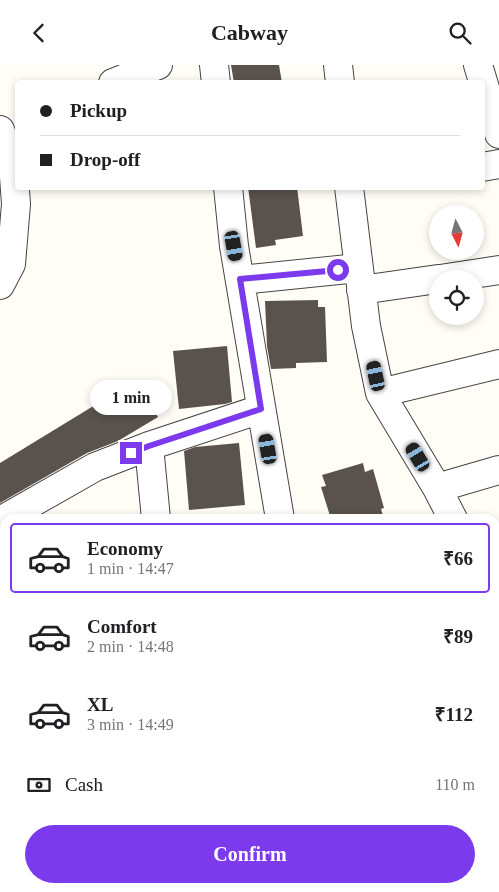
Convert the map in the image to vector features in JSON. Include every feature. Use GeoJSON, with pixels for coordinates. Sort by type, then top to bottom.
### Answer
{"type":"FeatureCollection","features":[{"type":"Feature","properties":{"kind":"street"},"geometry":{"type":"LineString","coordinates":[[120,80],[158,65]]}},
{"type":"Feature","properties":{"kind":"street"},"geometry":{"type":"LineString","coordinates":[[214,65],[216,80]]}},
{"type":"Feature","properties":{"kind":"street"},"geometry":{"type":"LineString","coordinates":[[338,65],[340,80]]}},
{"type":"Feature","properties":{"kind":"street"},"geometry":{"type":"LineString","coordinates":[[485,89],[499,134]]}},
{"type":"Feature","properties":{"kind":"street"},"geometry":{"type":"LineString","coordinates":[[0,285],[11,264],[16,204],[13,163],[0,130],[15,122]]}},
{"type":"Feature","properties":{"kind":"street"},"geometry":{"type":"LineString","coordinates":[[485,166],[499,164]]}},
{"type":"Feature","properties":{"kind":"street"},"geometry":{"type":"LineString","coordinates":[[228,190],[234,246],[279,514]]}},
{"type":"Feature","properties":{"kind":"street"},"geometry":{"type":"LineString","coordinates":[[357,190],[360,279],[366,325],[380,393],[450,514]]}},
{"type":"Feature","properties":{"kind":"street"},"geometry":{"type":"LineString","coordinates":[[484,272],[499,270]]}},
{"type":"Feature","properties":{"kind":"street"},"geometry":{"type":"LineString","coordinates":[[240,279],[429,279]]}},
{"type":"Feature","properties":{"kind":"street"},"geometry":{"type":"LineString","coordinates":[[380,393],[499,364]]}},
{"type":"Feature","properties":{"kind":"street"},"geometry":{"type":"LineString","coordinates":[[12,514],[95,467],[149,446],[261,409]]}},
{"type":"Feature","properties":{"kind":"street"},"geometry":{"type":"LineString","coordinates":[[149,446],[156,514]]}},
{"type":"Feature","properties":{"kind":"street"},"geometry":{"type":"LineString","coordinates":[[437,489],[499,470]]}},
{"type":"Feature","properties":{"kind":"building"},"geometry":{"type":"Polygon","coordinates":[[[231,65],[279,65],[282,80],[234,80],[231,65]]]}},
{"type":"Feature","properties":{"kind":"building"},"geometry":{"type":"Polygon","coordinates":[[[248,190],[297,190],[303,236],[275,240],[276,245],[256,248],[248,190]]]}},
{"type":"Feature","properties":{"kind":"building"},"geometry":{"type":"Polygon","coordinates":[[[318,300],[318,307],[325,307],[327,362],[296,363],[296,368],[271,369],[267,346],[265,301],[318,300]]]}},
{"type":"Feature","properties":{"kind":"building"},"geometry":{"type":"Polygon","coordinates":[[[227,346],[232,402],[179,409],[173,351],[227,346]]]}},
{"type":"Feature","properties":{"kind":"building"},"geometry":{"type":"Polygon","coordinates":[[[136,380],[158,417],[118,441],[87,453],[0,503],[0,463],[136,380]]]}},
{"type":"Feature","properties":{"kind":"building"},"geometry":{"type":"Polygon","coordinates":[[[239,443],[245,505],[189,510],[184,451],[195,447],[239,443]]]}},
{"type":"Feature","properties":{"kind":"building"},"geometry":{"type":"Polygon","coordinates":[[[363,463],[365,472],[373,469],[384,508],[381,509],[382,514],[329,514],[321,487],[326,486],[322,475],[363,463]]]}},
{"type":"Feature","properties":{"kind":"route"},"geometry":{"type":"LineString","coordinates":[[131,453],[261,409],[240,279],[338,270]]}}]}
